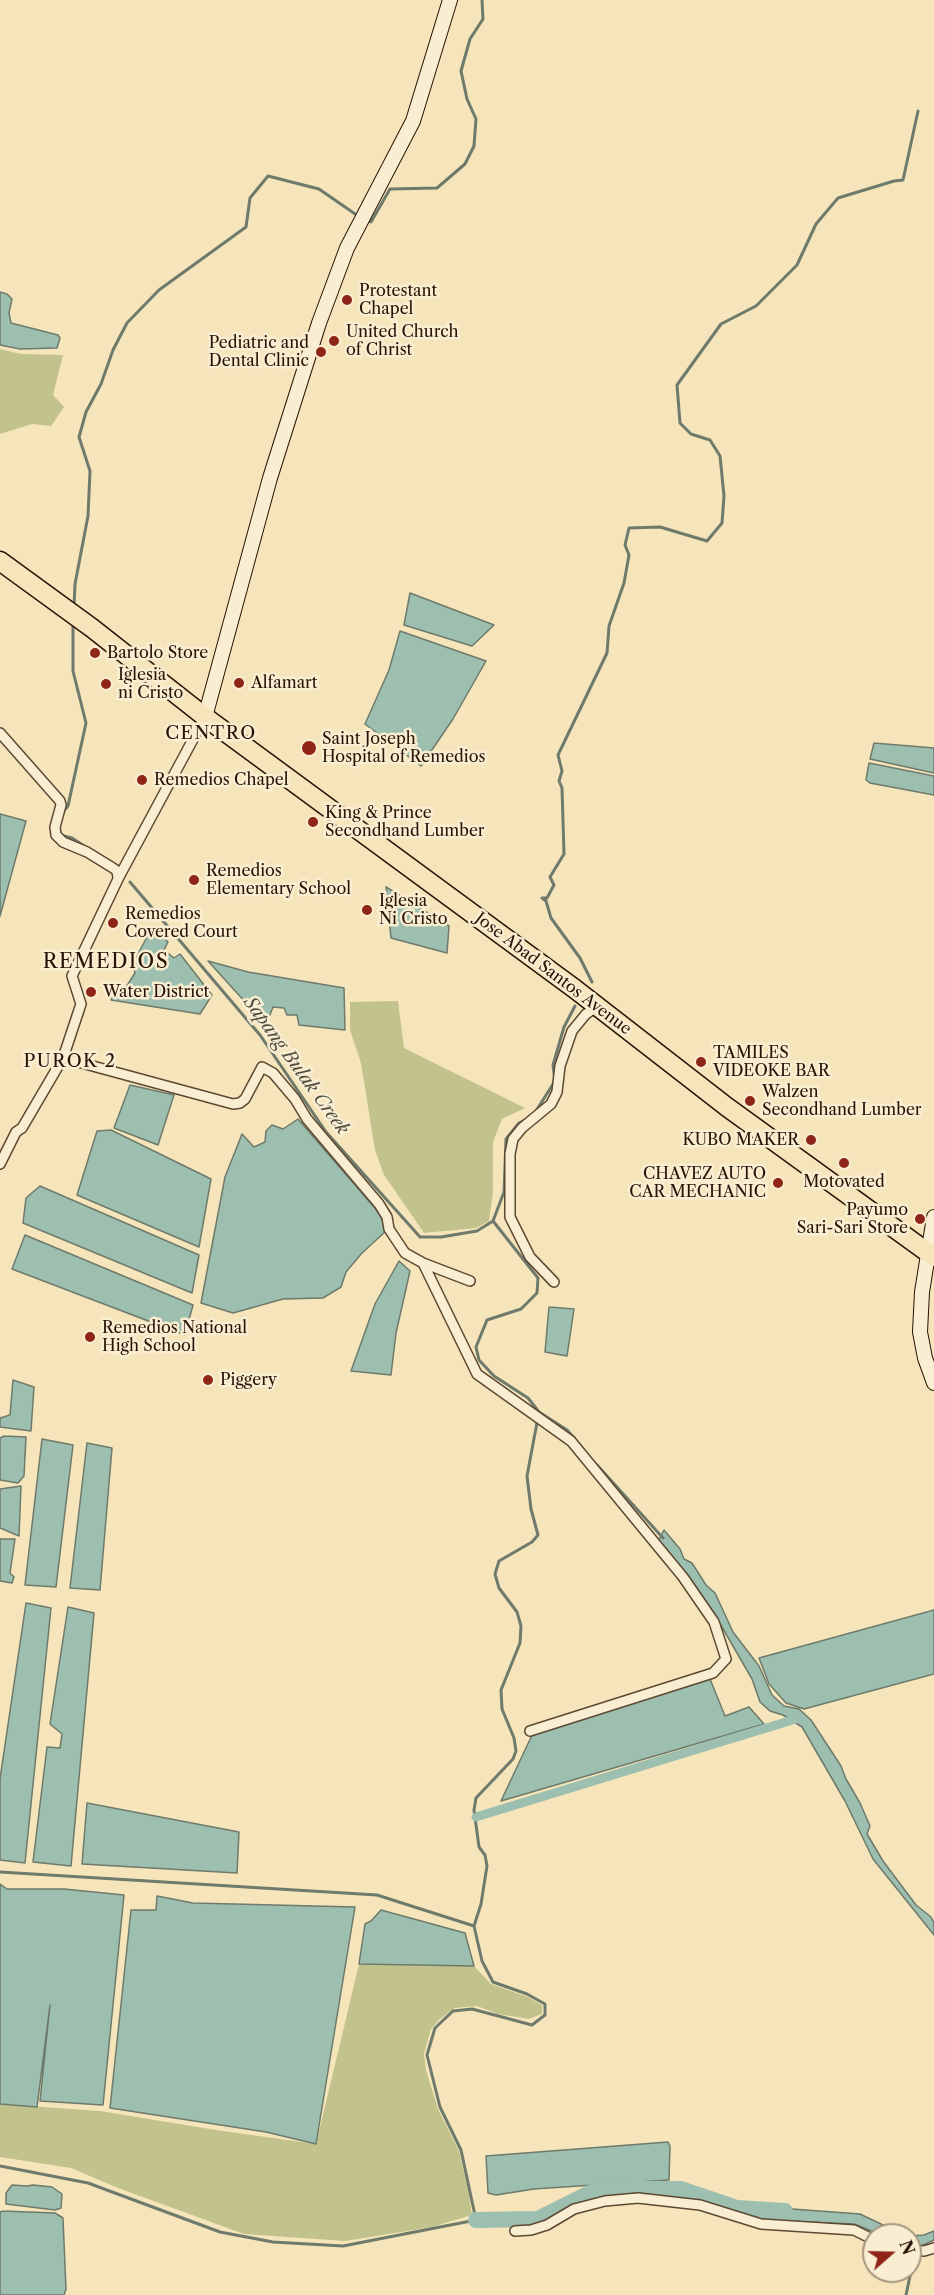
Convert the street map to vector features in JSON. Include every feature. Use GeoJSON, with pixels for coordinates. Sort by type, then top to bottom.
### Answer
{"type":"FeatureCollection","features":[{"type":"Feature","properties":{"kind":"highway","name":"Jose Abad Santos Avenue"},"geometry":{"type":"LineString","coordinates":[[0,561],[92,628],[205,717],[597,1007],[727,1107],[931,1255]]}},
{"type":"Feature","properties":{"kind":"street"},"geometry":{"type":"LineString","coordinates":[[0,1164],[16,1132],[22,1128],[63,1059],[81,1004],[72,976],[118,878],[205,717],[270,478],[315,334],[347,248],[413,121],[450,0]]}},
{"type":"Feature","properties":{"kind":"street"},"geometry":{"type":"LineString","coordinates":[[0,733],[60,801],[61,806],[55,827],[56,835],[63,842],[87,852],[113,868],[118,878]]}},
{"type":"Feature","properties":{"kind":"street"},"geometry":{"type":"LineString","coordinates":[[554,1282],[530,1257],[510,1217],[510,1154],[513,1139],[517,1133],[551,1104],[557,1092],[560,1066],[572,1031],[586,1014],[597,1007]]}},
{"type":"Feature","properties":{"kind":"street"},"geometry":{"type":"LineString","coordinates":[[63,1059],[233,1104],[245,1099],[262,1067],[273,1073],[295,1099],[307,1119],[379,1203],[387,1217],[389,1229],[405,1253],[423,1263],[470,1281]]}},
{"type":"Feature","properties":{"kind":"street"},"geometry":{"type":"LineString","coordinates":[[934,1217],[920,1332],[925,1358],[934,1383]]}},
{"type":"Feature","properties":{"kind":"street"},"geometry":{"type":"LineString","coordinates":[[423,1263],[477,1374],[571,1441],[683,1577],[714,1622],[726,1659],[713,1673],[530,1731]]}},
{"type":"Feature","properties":{"kind":"street"},"geometry":{"type":"LineString","coordinates":[[515,2231],[547,2226],[574,2209],[605,2201],[638,2198],[700,2205],[762,2224],[854,2230],[862,2234]]}},
{"type":"Feature","properties":{"kind":"green space"},"geometry":{"type":"Polygon","coordinates":[[[0,349],[21,354],[63,355],[53,395],[64,407],[51,426],[32,424],[0,434],[0,349]]]}},
{"type":"Feature","properties":{"kind":"green space"},"geometry":{"type":"Polygon","coordinates":[[[398,1001],[404,1048],[525,1108],[502,1119],[493,1142],[493,1192],[489,1221],[476,1228],[424,1233],[384,1175],[375,1150],[361,1063],[350,1030],[350,1002],[398,1001]]]}},
{"type":"Feature","properties":{"kind":"green space"},"geometry":{"type":"Polygon","coordinates":[[[359,1964],[474,1966],[491,1984],[528,1997],[542,2005],[542,2014],[529,2019],[498,2014],[477,2006],[455,2008],[431,2029],[424,2054],[426,2070],[438,2109],[459,2151],[472,2215],[432,2227],[345,2241],[244,2234],[118,2188],[71,2168],[0,2157],[0,2104],[100,2111],[316,2144],[359,1964]]]}},
{"type":"Feature","properties":{"kind":"shaded area"},"geometry":{"type":"Polygon","coordinates":[[[0,292],[12,299],[9,313],[11,323],[58,335],[60,338],[57,348],[20,349],[0,345],[0,292]]]}},
{"type":"Feature","properties":{"kind":"shaded area"},"geometry":{"type":"Polygon","coordinates":[[[410,593],[494,625],[472,646],[404,625],[410,593]]]}},
{"type":"Feature","properties":{"kind":"shaded area"},"geometry":{"type":"Polygon","coordinates":[[[400,631],[486,661],[453,719],[421,766],[365,724],[389,670],[400,631]]]}},
{"type":"Feature","properties":{"kind":"shaded area"},"geometry":{"type":"Polygon","coordinates":[[[874,743],[934,748],[934,773],[870,759],[874,743]]]}},
{"type":"Feature","properties":{"kind":"shaded area"},"geometry":{"type":"Polygon","coordinates":[[[869,763],[934,776],[934,795],[870,783],[866,780],[869,763]]]}},
{"type":"Feature","properties":{"kind":"shaded area"},"geometry":{"type":"Polygon","coordinates":[[[0,814],[26,821],[0,916],[0,814]]]}},
{"type":"Feature","properties":{"kind":"shaded area"},"geometry":{"type":"Polygon","coordinates":[[[386,887],[449,926],[447,953],[391,938],[386,887]]]}},
{"type":"Feature","properties":{"kind":"shaded area"},"geometry":{"type":"Polygon","coordinates":[[[153,926],[168,942],[164,950],[174,958],[180,954],[212,995],[200,1014],[111,1000],[112,997],[123,992],[135,973],[133,963],[153,926]]]}},
{"type":"Feature","properties":{"kind":"shaded area"},"geometry":{"type":"Polygon","coordinates":[[[208,961],[248,972],[344,988],[345,1030],[299,1025],[297,1015],[287,1015],[284,1008],[273,1007],[266,1025],[208,961]]]}},
{"type":"Feature","properties":{"kind":"shaded area"},"geometry":{"type":"Polygon","coordinates":[[[130,1085],[174,1095],[158,1145],[114,1128],[130,1085]]]}},
{"type":"Feature","properties":{"kind":"shaded area"},"geometry":{"type":"Polygon","coordinates":[[[298,1119],[381,1215],[386,1231],[362,1253],[346,1272],[341,1287],[323,1298],[283,1299],[233,1313],[201,1303],[225,1177],[242,1134],[254,1147],[265,1142],[266,1131],[272,1125],[283,1129],[298,1119]]]}},
{"type":"Feature","properties":{"kind":"shaded area"},"geometry":{"type":"Polygon","coordinates":[[[111,1130],[211,1179],[199,1247],[77,1195],[97,1131],[111,1130]]]}},
{"type":"Feature","properties":{"kind":"shaded area"},"geometry":{"type":"Polygon","coordinates":[[[40,1186],[199,1255],[192,1293],[23,1223],[26,1198],[40,1186]]]}},
{"type":"Feature","properties":{"kind":"shaded area"},"geometry":{"type":"Polygon","coordinates":[[[25,1235],[193,1305],[185,1335],[12,1269],[25,1235]]]}},
{"type":"Feature","properties":{"kind":"shaded area"},"geometry":{"type":"Polygon","coordinates":[[[399,1261],[410,1271],[396,1333],[391,1375],[351,1371],[375,1304],[399,1261]]]}},
{"type":"Feature","properties":{"kind":"shaded area"},"geometry":{"type":"Polygon","coordinates":[[[549,1307],[574,1309],[567,1356],[545,1352],[549,1307]]]}},
{"type":"Feature","properties":{"kind":"shaded area"},"geometry":{"type":"Polygon","coordinates":[[[13,1380],[34,1387],[31,1431],[0,1427],[0,1418],[10,1415],[13,1380]]]}},
{"type":"Feature","properties":{"kind":"shaded area"},"geometry":{"type":"Polygon","coordinates":[[[4,1436],[26,1437],[24,1476],[18,1483],[0,1480],[0,1438],[4,1436]]]}},
{"type":"Feature","properties":{"kind":"shaded area"},"geometry":{"type":"Polygon","coordinates":[[[42,1439],[73,1445],[56,1587],[25,1585],[42,1439]]]}},
{"type":"Feature","properties":{"kind":"shaded area"},"geometry":{"type":"Polygon","coordinates":[[[87,1443],[112,1448],[100,1590],[70,1588],[87,1443]]]}},
{"type":"Feature","properties":{"kind":"shaded area"},"geometry":{"type":"Polygon","coordinates":[[[21,1486],[19,1536],[0,1528],[0,1489],[21,1486]]]}},
{"type":"Feature","properties":{"kind":"shaded area"},"geometry":{"type":"Polygon","coordinates":[[[664,1530],[680,1549],[684,1559],[692,1563],[706,1585],[715,1593],[733,1632],[759,1666],[772,1695],[784,1706],[799,1709],[811,1720],[841,1766],[860,1803],[870,1826],[867,1834],[883,1861],[916,1905],[931,1917],[934,1923],[934,1935],[873,1859],[845,1801],[802,1727],[783,1715],[770,1711],[760,1702],[752,1679],[715,1615],[692,1581],[658,1541],[664,1530]]]}},
{"type":"Feature","properties":{"kind":"shaded area"},"geometry":{"type":"Polygon","coordinates":[[[0,1539],[15,1539],[10,1573],[14,1577],[12,1583],[0,1581],[0,1539]]]}},
{"type":"Feature","properties":{"kind":"shaded area"},"geometry":{"type":"Polygon","coordinates":[[[26,1603],[51,1608],[25,1863],[0,1860],[0,1779],[26,1603]]]}},
{"type":"Feature","properties":{"kind":"shaded area"},"geometry":{"type":"Polygon","coordinates":[[[68,1607],[94,1613],[71,1866],[33,1862],[47,1747],[60,1748],[62,1734],[50,1724],[68,1607]]]}},
{"type":"Feature","properties":{"kind":"shaded area"},"geometry":{"type":"Polygon","coordinates":[[[934,1610],[934,1674],[804,1709],[786,1703],[769,1684],[759,1658],[934,1610]]]}},
{"type":"Feature","properties":{"kind":"shaded area"},"geometry":{"type":"Polygon","coordinates":[[[710,1679],[725,1716],[749,1707],[764,1724],[501,1801],[533,1733],[710,1679]]]}},
{"type":"Feature","properties":{"kind":"shaded area"},"geometry":{"type":"Polygon","coordinates":[[[87,1803],[239,1832],[237,1873],[82,1864],[87,1803]]]}},
{"type":"Feature","properties":{"kind":"shaded area"},"geometry":{"type":"Polygon","coordinates":[[[0,1884],[7,1889],[64,1889],[124,1895],[103,2105],[40,2101],[50,2005],[37,2107],[0,2104],[0,1884]]]}},
{"type":"Feature","properties":{"kind":"shaded area"},"geometry":{"type":"Polygon","coordinates":[[[157,1896],[193,1903],[355,1907],[316,2144],[266,2132],[110,2108],[131,1910],[156,1910],[157,1896]]]}},
{"type":"Feature","properties":{"kind":"shaded area"},"geometry":{"type":"Polygon","coordinates":[[[381,1910],[465,1933],[474,1966],[359,1964],[365,1924],[381,1910]]]}},
{"type":"Feature","properties":{"kind":"shaded area"},"geometry":{"type":"Polygon","coordinates":[[[668,2142],[670,2146],[669,2180],[534,2189],[496,2195],[488,2193],[486,2156],[668,2142]]]}},
{"type":"Feature","properties":{"kind":"shaded area"},"geometry":{"type":"Polygon","coordinates":[[[12,2185],[52,2187],[62,2194],[61,2208],[55,2210],[6,2204],[6,2193],[12,2185]]]}},
{"type":"Feature","properties":{"kind":"shaded area"},"geometry":{"type":"Polygon","coordinates":[[[765,2207],[860,2214],[879,2223],[862,2223],[862,2227],[854,2224],[763,2220],[765,2207]]]}},
{"type":"Feature","properties":{"kind":"shaded area"},"geometry":{"type":"Polygon","coordinates":[[[0,2212],[55,2213],[63,2218],[66,2289],[64,2295],[0,2295],[0,2212]]]}},
{"type":"Feature","properties":{"kind":"shaded area"},"geometry":{"type":"Polygon","coordinates":[[[934,2231],[934,2240],[922,2246],[922,2235],[934,2231]]]}},
{"type":"Feature","properties":{"kind":"waterway"},"geometry":{"type":"LineString","coordinates":[[367,220],[371,222],[390,189],[437,188],[465,164],[474,146],[476,119],[467,99],[461,71],[470,39],[483,19],[482,0]]}},
{"type":"Feature","properties":{"kind":"waterway"},"geometry":{"type":"LineString","coordinates":[[592,982],[580,958],[551,918],[546,901],[542,898],[547,898],[554,885],[550,877],[564,854],[562,788],[559,781],[562,771],[558,755],[607,653],[609,626],[624,583],[629,555],[625,545],[629,528],[660,527],[707,541],[722,523],[724,496],[720,456],[710,440],[691,434],[680,423],[677,385],[721,324],[756,306],[797,265],[816,224],[838,198],[903,180],[918,111]]}},
{"type":"Feature","properties":{"kind":"waterway"},"geometry":{"type":"LineString","coordinates":[[74,607],[75,584],[88,516],[90,471],[79,437],[86,412],[101,384],[113,350],[127,323],[159,290],[246,227],[250,198],[268,176],[319,189],[358,216]]}},
{"type":"Feature","properties":{"kind":"waterway","name":"Sapang Bulak Creek"},"geometry":{"type":"LineString","coordinates":[[63,812],[68,806],[86,723],[73,671],[73,623]]}},
{"type":"Feature","properties":{"kind":"waterway","name":"Sapang Bulak Creek"},"geometry":{"type":"LineString","coordinates":[[60,835],[72,838],[89,849]]}},
{"type":"Feature","properties":{"kind":"waterway","name":"Sapang Bulak Creek"},"geometry":{"type":"LineString","coordinates":[[130,882],[260,1035],[326,1132],[420,1237],[441,1237],[477,1231],[493,1221],[504,1192],[506,1139],[519,1123],[527,1119]]}},
{"type":"Feature","properties":{"kind":"waterway"},"geometry":{"type":"LineString","coordinates":[[536,1111],[555,1081],[553,1065],[564,1027],[575,1006]]}},
{"type":"Feature","properties":{"kind":"waterway"},"geometry":{"type":"LineString","coordinates":[[493,1221],[538,1278],[537,1293],[521,1309],[487,1320],[476,1347],[479,1360],[494,1376],[528,1398],[539,1412],[567,1430],[575,1439]]}},
{"type":"Feature","properties":{"kind":"waterway"},"geometry":{"type":"LineString","coordinates":[[0,2166],[88,2183],[220,2232],[273,2242],[343,2246],[476,2220],[461,2150],[440,2107],[427,2055],[435,2028],[453,2011],[472,2009],[532,2025],[545,2015],[545,2004],[527,1994],[493,1982],[482,1961],[474,1926],[481,1904],[487,1866],[485,1855],[479,1847],[474,1810],[476,1798],[513,1759],[516,1751],[514,1738],[502,1709],[501,1690],[520,1643],[521,1626],[517,1612],[499,1588],[495,1574],[499,1561],[532,1542],[538,1535],[531,1509],[527,1476],[539,1412]]}},
{"type":"Feature","properties":{"kind":"waterway"},"geometry":{"type":"LineString","coordinates":[[597,1465],[663,1538]]}},
{"type":"Feature","properties":{"kind":"waterway"},"geometry":{"type":"LineString","coordinates":[[476,1817],[799,1718]]}},
{"type":"Feature","properties":{"kind":"waterway"},"geometry":{"type":"LineString","coordinates":[[0,1872],[377,1895],[474,1926]]}},
{"type":"Feature","properties":{"kind":"waterway"},"geometry":{"type":"LineString","coordinates":[[476,2220],[538,2219],[592,2192],[633,2189],[681,2189],[737,2208],[785,2211]]}},
{"type":"Feature","properties":{"kind":"waterway"},"geometry":{"type":"LineString","coordinates":[[906,2295],[909,2283]]}},
{"type":"Feature","properties":{"kind":"place","name":"Protestant Chapel"},"geometry":{"type":"Point","coordinates":[347,300]}},
{"type":"Feature","properties":{"kind":"place","name":"United Church of Christ"},"geometry":{"type":"Point","coordinates":[334,341]}},
{"type":"Feature","properties":{"kind":"place","name":"Pediatric and Dental Clinic"},"geometry":{"type":"Point","coordinates":[321,352]}},
{"type":"Feature","properties":{"kind":"place","name":"Bartolo Store"},"geometry":{"type":"Point","coordinates":[95,653]}},
{"type":"Feature","properties":{"kind":"place","name":"Alfamart"},"geometry":{"type":"Point","coordinates":[239,683]}},
{"type":"Feature","properties":{"kind":"place","name":"Iglesia ni Cristo"},"geometry":{"type":"Point","coordinates":[106,684]}},
{"type":"Feature","properties":{"kind":"place","name":"Saint Joseph Hospital of Remedios"},"geometry":{"type":"Point","coordinates":[309,748]}},
{"type":"Feature","properties":{"kind":"place","name":"Remedios Chapel"},"geometry":{"type":"Point","coordinates":[142,780]}},
{"type":"Feature","properties":{"kind":"place","name":"King & Prince Secondhand Lumber"},"geometry":{"type":"Point","coordinates":[313,822]}},
{"type":"Feature","properties":{"kind":"place","name":"Remedios Elementary School"},"geometry":{"type":"Point","coordinates":[194,880]}},
{"type":"Feature","properties":{"kind":"place","name":"Iglesia Ni Cristo"},"geometry":{"type":"Point","coordinates":[367,910]}},
{"type":"Feature","properties":{"kind":"place","name":"Remedios Covered Court"},"geometry":{"type":"Point","coordinates":[113,923]}},
{"type":"Feature","properties":{"kind":"place","name":"Water District"},"geometry":{"type":"Point","coordinates":[91,992]}},
{"type":"Feature","properties":{"kind":"place","name":"TAMILES VIDEOKE BAR"},"geometry":{"type":"Point","coordinates":[701,1062]}},
{"type":"Feature","properties":{"kind":"place","name":"Walzen Secondhand Lumber"},"geometry":{"type":"Point","coordinates":[750,1101]}},
{"type":"Feature","properties":{"kind":"place","name":"KUBO MAKER"},"geometry":{"type":"Point","coordinates":[811,1140]}},
{"type":"Feature","properties":{"kind":"place","name":"Motovated"},"geometry":{"type":"Point","coordinates":[844,1163]}},
{"type":"Feature","properties":{"kind":"place","name":"CHAVEZ AUTO CAR MECHANIC"},"geometry":{"type":"Point","coordinates":[778,1183]}},
{"type":"Feature","properties":{"kind":"place","name":"Payumo Sari-Sari Store"},"geometry":{"type":"Point","coordinates":[920,1219]}},
{"type":"Feature","properties":{"kind":"place","name":"Remedios National High School"},"geometry":{"type":"Point","coordinates":[90,1337]}},
{"type":"Feature","properties":{"kind":"place","name":"Piggery"},"geometry":{"type":"Point","coordinates":[208,1380]}},
{"type":"Feature","properties":{"kind":"district","name":"CENTRO"},"geometry":{"type":"Point","coordinates":[211,734]}},
{"type":"Feature","properties":{"kind":"district","name":"REMEDIOS"},"geometry":{"type":"Point","coordinates":[106,962]}},
{"type":"Feature","properties":{"kind":"district","name":"PUROK 2"},"geometry":{"type":"Point","coordinates":[70,1062]}}]}
